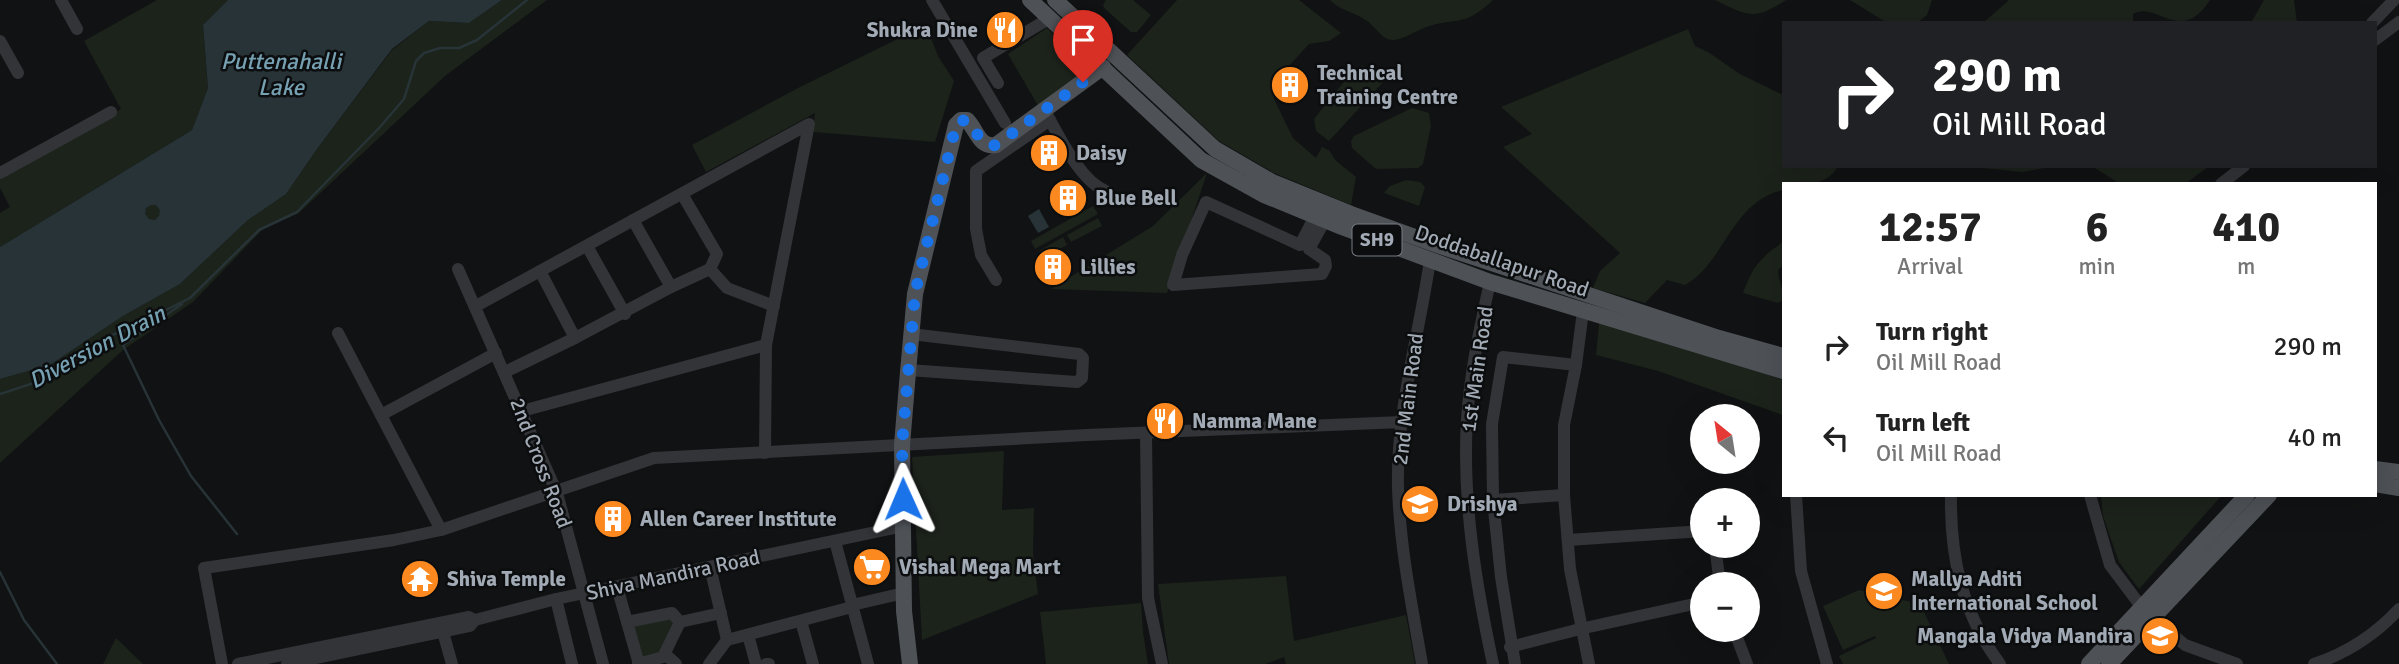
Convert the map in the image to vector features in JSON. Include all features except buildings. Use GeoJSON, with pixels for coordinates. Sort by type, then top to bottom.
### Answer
{"type":"FeatureCollection","features":[{"type":"Feature","properties":{"kind":"main road","name":"Doddaballapur Road"},"geometry":{"type":"LineString","coordinates":[[1030,0],[1201,160],[1264,195],[1320,218],[1353,223],[1511,270],[1719,338],[1782,356]]}},
{"type":"Feature","properties":{"kind":"main road","name":"Doddaballapur Road"},"geometry":{"type":"LineString","coordinates":[[1055,0],[1215,149],[1353,223],[1430,260],[1490,282],[1782,371]]}},
{"type":"Feature","properties":{"kind":"main road"},"geometry":{"type":"LineString","coordinates":[[910,664],[904,593],[902,445],[911,334],[915,293],[956,125],[959,121],[967,120],[983,143],[997,150],[1048,115],[1103,67]]}},
{"type":"Feature","properties":{"kind":"main road"},"geometry":{"type":"LineString","coordinates":[[2377,468],[2399,472]]}},
{"type":"Feature","properties":{"kind":"main road"},"geometry":{"type":"LineString","coordinates":[[2377,484],[2399,488]]}},
{"type":"Feature","properties":{"kind":"main road"},"geometry":{"type":"LineString","coordinates":[[2109,664],[2245,497]]}},
{"type":"Feature","properties":{"kind":"main road"},"geometry":{"type":"LineString","coordinates":[[2089,664],[2148,613],[2267,497]]}},
{"type":"Feature","properties":{"kind":"street"},"geometry":{"type":"LineString","coordinates":[[61,0],[77,29]]}},
{"type":"Feature","properties":{"kind":"street"},"geometry":{"type":"LineString","coordinates":[[932,0],[1005,123]]}},
{"type":"Feature","properties":{"kind":"street"},"geometry":{"type":"LineString","coordinates":[[2374,21],[2394,0]]}},
{"type":"Feature","properties":{"kind":"street"},"geometry":{"type":"LineString","coordinates":[[998,83],[983,58],[1050,18]]}},
{"type":"Feature","properties":{"kind":"street"},"geometry":{"type":"LineString","coordinates":[[2377,38],[2399,22]]}},
{"type":"Feature","properties":{"kind":"street"},"geometry":{"type":"LineString","coordinates":[[0,41],[18,73]]}},
{"type":"Feature","properties":{"kind":"street"},"geometry":{"type":"LineString","coordinates":[[0,173],[111,112]]}},
{"type":"Feature","properties":{"kind":"street"},"geometry":{"type":"LineString","coordinates":[[1048,115],[1075,163],[1097,187],[1106,191]]}},
{"type":"Feature","properties":{"kind":"street"},"geometry":{"type":"LineString","coordinates":[[475,306],[809,124],[766,345],[765,453]]}},
{"type":"Feature","properties":{"kind":"street"},"geometry":{"type":"LineString","coordinates":[[996,280],[981,255],[975,229],[976,171],[997,150]]}},
{"type":"Feature","properties":{"kind":"street"},"geometry":{"type":"LineString","coordinates":[[2224,182],[2241,168]]}},
{"type":"Feature","properties":{"kind":"street"},"geometry":{"type":"LineString","coordinates":[[505,372],[625,314],[710,268],[717,254],[682,194]]}},
{"type":"Feature","properties":{"kind":"street"},"geometry":{"type":"LineString","coordinates":[[1206,202],[1305,247],[1325,260],[1326,266],[1322,274],[1174,285],[1182,255],[1206,202]]}},
{"type":"Feature","properties":{"kind":"street"},"geometry":{"type":"LineString","coordinates":[[1305,247],[1320,218]]}},
{"type":"Feature","properties":{"kind":"street"},"geometry":{"type":"LineString","coordinates":[[633,220],[671,287]]}},
{"type":"Feature","properties":{"kind":"street"},"geometry":{"type":"LineString","coordinates":[[587,246],[625,314]]}},
{"type":"Feature","properties":{"kind":"street","name":"2nd Main Road"},"geometry":{"type":"LineString","coordinates":[[1422,664],[1404,555],[1398,487],[1402,422],[1412,346],[1430,260]]}},
{"type":"Feature","properties":{"kind":"street"},"geometry":{"type":"LineString","coordinates":[[710,268],[727,288],[774,306]]}},
{"type":"Feature","properties":{"kind":"street","name":"2nd Cross Road"},"geometry":{"type":"LineString","coordinates":[[458,270],[556,491],[586,593],[603,664]]}},
{"type":"Feature","properties":{"kind":"street"},"geometry":{"type":"LineString","coordinates":[[540,271],[575,338]]}},
{"type":"Feature","properties":{"kind":"street","name":"1st Main Road"},"geometry":{"type":"LineString","coordinates":[[1490,282],[1476,347],[1467,432],[1472,543],[1493,664]]}},
{"type":"Feature","properties":{"kind":"street"},"geometry":{"type":"LineString","coordinates":[[1583,311],[1564,425],[1564,495],[1570,569],[1589,664]]}},
{"type":"Feature","properties":{"kind":"street"},"geometry":{"type":"LineString","coordinates":[[338,333],[441,530]]}},
{"type":"Feature","properties":{"kind":"street"},"geometry":{"type":"LineString","coordinates":[[908,370],[1077,382],[1082,378],[1083,358],[1079,354],[911,334]]}},
{"type":"Feature","properties":{"kind":"street"},"geometry":{"type":"LineString","coordinates":[[522,411],[766,345]]}},
{"type":"Feature","properties":{"kind":"street"},"geometry":{"type":"LineString","coordinates":[[381,415],[496,353]]}},
{"type":"Feature","properties":{"kind":"street"},"geometry":{"type":"LineString","coordinates":[[1515,664],[1510,647],[1493,500],[1492,424],[1503,356],[1576,365]]}},
{"type":"Feature","properties":{"kind":"street"},"geometry":{"type":"LineString","coordinates":[[222,664],[204,568],[394,540],[441,530],[654,458],[1402,422]]}},
{"type":"Feature","properties":{"kind":"street"},"geometry":{"type":"LineString","coordinates":[[1146,433],[1148,598],[1161,664]]}},
{"type":"Feature","properties":{"kind":"street"},"geometry":{"type":"LineString","coordinates":[[1493,500],[1564,495]]}},
{"type":"Feature","properties":{"kind":"street"},"geometry":{"type":"LineString","coordinates":[[1796,497],[1801,571],[1827,664]]}},
{"type":"Feature","properties":{"kind":"street"},"geometry":{"type":"LineString","coordinates":[[1951,497],[1950,527],[1957,578],[1973,619],[2000,664]]}},
{"type":"Feature","properties":{"kind":"street"},"geometry":{"type":"LineString","coordinates":[[2091,497],[2110,565],[2148,613],[2185,645],[2238,664]]}},
{"type":"Feature","properties":{"kind":"street","name":"Shiva Mandira Road"},"geometry":{"type":"LineString","coordinates":[[238,664],[326,655],[469,617],[475,620],[556,599],[904,526]]}},
{"type":"Feature","properties":{"kind":"street"},"geometry":{"type":"LineString","coordinates":[[1568,540],[1690,531]]}},
{"type":"Feature","properties":{"kind":"street"},"geometry":{"type":"LineString","coordinates":[[835,541],[868,664]]}},
{"type":"Feature","properties":{"kind":"street"},"geometry":{"type":"LineString","coordinates":[[710,567],[727,640]]}},
{"type":"Feature","properties":{"kind":"street"},"geometry":{"type":"LineString","coordinates":[[617,587],[639,664],[663,657],[680,622]]}},
{"type":"Feature","properties":{"kind":"street"},"geometry":{"type":"LineString","coordinates":[[709,664],[727,640],[904,593]]}},
{"type":"Feature","properties":{"kind":"street"},"geometry":{"type":"LineString","coordinates":[[556,599],[569,663]]}},
{"type":"Feature","properties":{"kind":"street"},"geometry":{"type":"LineString","coordinates":[[1510,647],[1690,605]]}},
{"type":"Feature","properties":{"kind":"street"},"geometry":{"type":"LineString","coordinates":[[2314,664],[2338,656],[2381,628],[2399,610]]}},
{"type":"Feature","properties":{"kind":"street"},"geometry":{"type":"LineString","coordinates":[[627,622],[672,613],[680,622]]}},
{"type":"Feature","properties":{"kind":"street"},"geometry":{"type":"LineString","coordinates":[[680,622],[721,613]]}},
{"type":"Feature","properties":{"kind":"street"},"geometry":{"type":"LineString","coordinates":[[287,664],[470,626],[475,620]]}},
{"type":"Feature","properties":{"kind":"street"},"geometry":{"type":"LineString","coordinates":[[801,621],[813,664]]}},
{"type":"Feature","properties":{"kind":"street"},"geometry":{"type":"LineString","coordinates":[[443,632],[452,664]]}},
{"type":"Feature","properties":{"kind":"street"},"geometry":{"type":"LineString","coordinates":[[748,635],[756,664]]}},
{"type":"Feature","properties":{"kind":"street"},"geometry":{"type":"LineString","coordinates":[[1739,642],[1747,664]]}},
{"type":"Feature","properties":{"kind":"street"},"geometry":{"type":"LineString","coordinates":[[665,654],[676,664]]}},
{"type":"Feature","properties":{"kind":"shaded area"},"geometry":{"type":"Polygon","coordinates":[[[157,0],[228,0],[203,25],[208,88],[192,130],[0,247],[0,213],[10,207],[0,188],[0,177],[121,109],[84,41],[157,0]]]}},
{"type":"Feature","properties":{"kind":"shaded area"},"geometry":{"type":"Polygon","coordinates":[[[502,0],[547,0],[445,76],[299,213],[263,229],[193,302],[123,350],[0,463],[0,379],[50,365],[123,316],[180,284],[248,220],[286,194],[392,50],[429,21],[469,23],[502,0]]]}},
{"type":"Feature","properties":{"kind":"shaded area"},"geometry":{"type":"Polygon","coordinates":[[[1106,0],[1133,0],[1151,15],[1137,32],[1131,32],[1104,8],[1106,0]]]}},
{"type":"Feature","properties":{"kind":"shaded area"},"geometry":{"type":"Polygon","coordinates":[[[1177,0],[1299,0],[1341,33],[1329,41],[1309,44],[1278,78],[1274,99],[1293,138],[1316,158],[1322,147],[1330,151],[1335,160],[1356,177],[1351,205],[1274,173],[1219,141],[1127,55],[1177,0]]]}},
{"type":"Feature","properties":{"kind":"shaded area"},"geometry":{"type":"Polygon","coordinates":[[[1330,0],[1493,0],[1474,15],[1420,29],[1393,40],[1386,38],[1358,15],[1338,7],[1330,0]]]}},
{"type":"Feature","properties":{"kind":"shaded area"},"geometry":{"type":"Polygon","coordinates":[[[1715,0],[1786,0],[1766,11],[1751,14],[1715,0]]]}},
{"type":"Feature","properties":{"kind":"shaded area"},"geometry":{"type":"Polygon","coordinates":[[[1850,0],[1932,0],[1927,15],[1919,21],[1884,21],[1850,0]]]}},
{"type":"Feature","properties":{"kind":"shaded area"},"geometry":{"type":"Polygon","coordinates":[[[2009,0],[2210,0],[2189,20],[2179,21],[2142,11],[2133,14],[2133,21],[1985,21],[2009,0]]]}},
{"type":"Feature","properties":{"kind":"shaded area"},"geometry":{"type":"Polygon","coordinates":[[[2264,0],[2294,0],[2297,21],[2252,21],[2264,0]]]}},
{"type":"Feature","properties":{"kind":"shaded area"},"geometry":{"type":"Polygon","coordinates":[[[926,25],[938,56],[954,81],[935,142],[813,132],[815,113],[706,172],[692,145],[798,88],[926,25]]]}},
{"type":"Feature","properties":{"kind":"shaded area"},"geometry":{"type":"Polygon","coordinates":[[[1047,28],[1088,71],[1040,109],[1008,54],[1047,28]]]}},
{"type":"Feature","properties":{"kind":"shaded area"},"geometry":{"type":"Polygon","coordinates":[[[1688,29],[1695,46],[1740,74],[1782,95],[1782,168],[1837,168],[1828,178],[1821,181],[1782,182],[1782,190],[1765,197],[1739,220],[1699,275],[1685,285],[1667,280],[1645,303],[1593,288],[1600,271],[1620,253],[1503,147],[1532,134],[1501,107],[1688,29]]]}},
{"type":"Feature","properties":{"kind":"shaded area"},"geometry":{"type":"Polygon","coordinates":[[[1364,66],[1385,80],[1329,141],[1316,131],[1314,119],[1355,68],[1364,66]]]}},
{"type":"Feature","properties":{"kind":"shaded area"},"geometry":{"type":"Polygon","coordinates":[[[1412,108],[1429,113],[1431,126],[1423,164],[1418,168],[1376,169],[1352,148],[1351,141],[1354,136],[1412,108]]]}},
{"type":"Feature","properties":{"kind":"shaded area"},"geometry":{"type":"Polygon","coordinates":[[[1983,168],[2044,168],[2022,172],[1983,168]]]}},
{"type":"Feature","properties":{"kind":"shaded area"},"geometry":{"type":"Polygon","coordinates":[[[2095,168],[2206,168],[2188,182],[2117,182],[2095,168]]]}},
{"type":"Feature","properties":{"kind":"shaded area"},"geometry":{"type":"Polygon","coordinates":[[[1207,173],[1167,293],[1051,289],[1153,226],[1207,173]]]}},
{"type":"Feature","properties":{"kind":"shaded area"},"geometry":{"type":"Polygon","coordinates":[[[1406,180],[1420,182],[1425,187],[1419,206],[1384,193],[1390,186],[1406,180]]]}},
{"type":"Feature","properties":{"kind":"shaded area"},"geometry":{"type":"Polygon","coordinates":[[[153,204],[161,212],[153,220],[145,212],[153,204]]]}},
{"type":"Feature","properties":{"kind":"shaded area"},"geometry":{"type":"Polygon","coordinates":[[[1093,206],[1098,214],[1035,249],[1031,241],[1093,206]]]}},
{"type":"Feature","properties":{"kind":"shaded area"},"geometry":{"type":"Polygon","coordinates":[[[1098,218],[1102,226],[1071,242],[1067,235],[1098,218]]]}},
{"type":"Feature","properties":{"kind":"shaded area"},"geometry":{"type":"Polygon","coordinates":[[[1063,237],[1067,245],[1043,258],[1039,251],[1063,237]]]}},
{"type":"Feature","properties":{"kind":"shaded area"},"geometry":{"type":"Polygon","coordinates":[[[1782,243],[1782,266],[1778,270],[1782,301],[1778,303],[1743,293],[1758,263],[1782,243]]]}},
{"type":"Feature","properties":{"kind":"shaded area"},"geometry":{"type":"Polygon","coordinates":[[[1600,313],[1782,380],[1782,415],[1760,407],[1760,404],[1752,404],[1658,371],[1596,355],[1600,313]]]}},
{"type":"Feature","properties":{"kind":"shaded area"},"geometry":{"type":"Polygon","coordinates":[[[1004,451],[1002,510],[1034,508],[1033,553],[1038,594],[922,640],[912,457],[1004,451]]]}},
{"type":"Feature","properties":{"kind":"shaded area"},"geometry":{"type":"Polygon","coordinates":[[[2101,497],[2220,497],[2139,589],[2119,562],[2103,516],[2101,497]]]}},
{"type":"Feature","properties":{"kind":"shaded area"},"geometry":{"type":"Polygon","coordinates":[[[1286,576],[1294,641],[1406,615],[1415,664],[1286,664],[1284,657],[1265,664],[1169,664],[1158,584],[1286,576]]]}},
{"type":"Feature","properties":{"kind":"shaded area"},"geometry":{"type":"Polygon","coordinates":[[[1859,590],[1920,604],[1949,664],[1843,664],[1839,656],[1876,638],[1875,636],[1843,650],[1823,606],[1859,590]]]}},
{"type":"Feature","properties":{"kind":"shaded area"},"geometry":{"type":"Polygon","coordinates":[[[1141,603],[1148,664],[1046,664],[1040,612],[1141,603]]]}},
{"type":"Feature","properties":{"kind":"shaded area"},"geometry":{"type":"Polygon","coordinates":[[[671,616],[676,623],[661,653],[641,658],[632,625],[671,616]]]}},
{"type":"Feature","properties":{"kind":"shaded area"},"geometry":{"type":"Polygon","coordinates":[[[116,638],[143,664],[103,664],[116,638]]]}},
{"type":"Feature","properties":{"kind":"water","name":"Puttenahalli Lake"},"geometry":{"type":"Polygon","coordinates":[[[228,0],[502,0],[469,23],[429,21],[392,49],[286,194],[248,220],[180,284],[123,316],[50,365],[0,379],[0,247],[192,130],[208,88],[203,25],[228,0]],[[156,205],[146,208],[145,214],[149,219],[155,220],[159,216],[160,210],[156,205]]]}},
{"type":"Feature","properties":{"kind":"water"},"geometry":{"type":"Polygon","coordinates":[[[1039,209],[1049,227],[1038,233],[1028,216],[1039,209]]]}},
{"type":"Feature","properties":{"kind":"waterway","name":"Diversion Drain"},"geometry":{"type":"LineString","coordinates":[[0,394],[46,379],[109,336],[190,298],[259,230],[297,212],[380,127],[404,99],[416,61],[424,53],[440,48],[459,48],[477,40],[527,0]]}},
{"type":"Feature","properties":{"kind":"waterway"},"geometry":{"type":"LineString","coordinates":[[182,304],[123,345],[159,420],[191,476],[237,534]]}},
{"type":"Feature","properties":{"kind":"waterway"},"geometry":{"type":"LineString","coordinates":[[0,572],[24,620],[57,664]]}},
{"type":"Feature","properties":{"kind":"place","name":"Shukra Dine"},"geometry":{"type":"Point","coordinates":[1005,30]}},
{"type":"Feature","properties":{"kind":"place","name":"Technical Training Centre"},"geometry":{"type":"Point","coordinates":[1290,85]}},
{"type":"Feature","properties":{"kind":"place","name":"Daisy"},"geometry":{"type":"Point","coordinates":[1049,153]}},
{"type":"Feature","properties":{"kind":"place","name":"Blue Bell"},"geometry":{"type":"Point","coordinates":[1068,198]}},
{"type":"Feature","properties":{"kind":"place","name":"Lillies"},"geometry":{"type":"Point","coordinates":[1053,267]}},
{"type":"Feature","properties":{"kind":"place","name":"Namma Mane"},"geometry":{"type":"Point","coordinates":[1165,421]}},
{"type":"Feature","properties":{"kind":"place","name":"Drishya"},"geometry":{"type":"Point","coordinates":[1420,504]}},
{"type":"Feature","properties":{"kind":"place","name":"Allen Career Institute"},"geometry":{"type":"Point","coordinates":[613,519]}},
{"type":"Feature","properties":{"kind":"place","name":"Vishal Mega Mart"},"geometry":{"type":"Point","coordinates":[872,567]}},
{"type":"Feature","properties":{"kind":"place","name":"Shiva Temple"},"geometry":{"type":"Point","coordinates":[420,579]}},
{"type":"Feature","properties":{"kind":"place","name":"Mallya Aditi International School"},"geometry":{"type":"Point","coordinates":[1884,591]}},
{"type":"Feature","properties":{"kind":"place","name":"Mangala Vidya Mandira"},"geometry":{"type":"Point","coordinates":[2160,636]}},
{"type":"Feature","properties":{"kind":"route"},"geometry":{"type":"LineString","coordinates":[[903,499],[902,445],[915,293],[956,125],[959,121],[967,120],[983,143],[996,145],[1083,82]]}}]}
